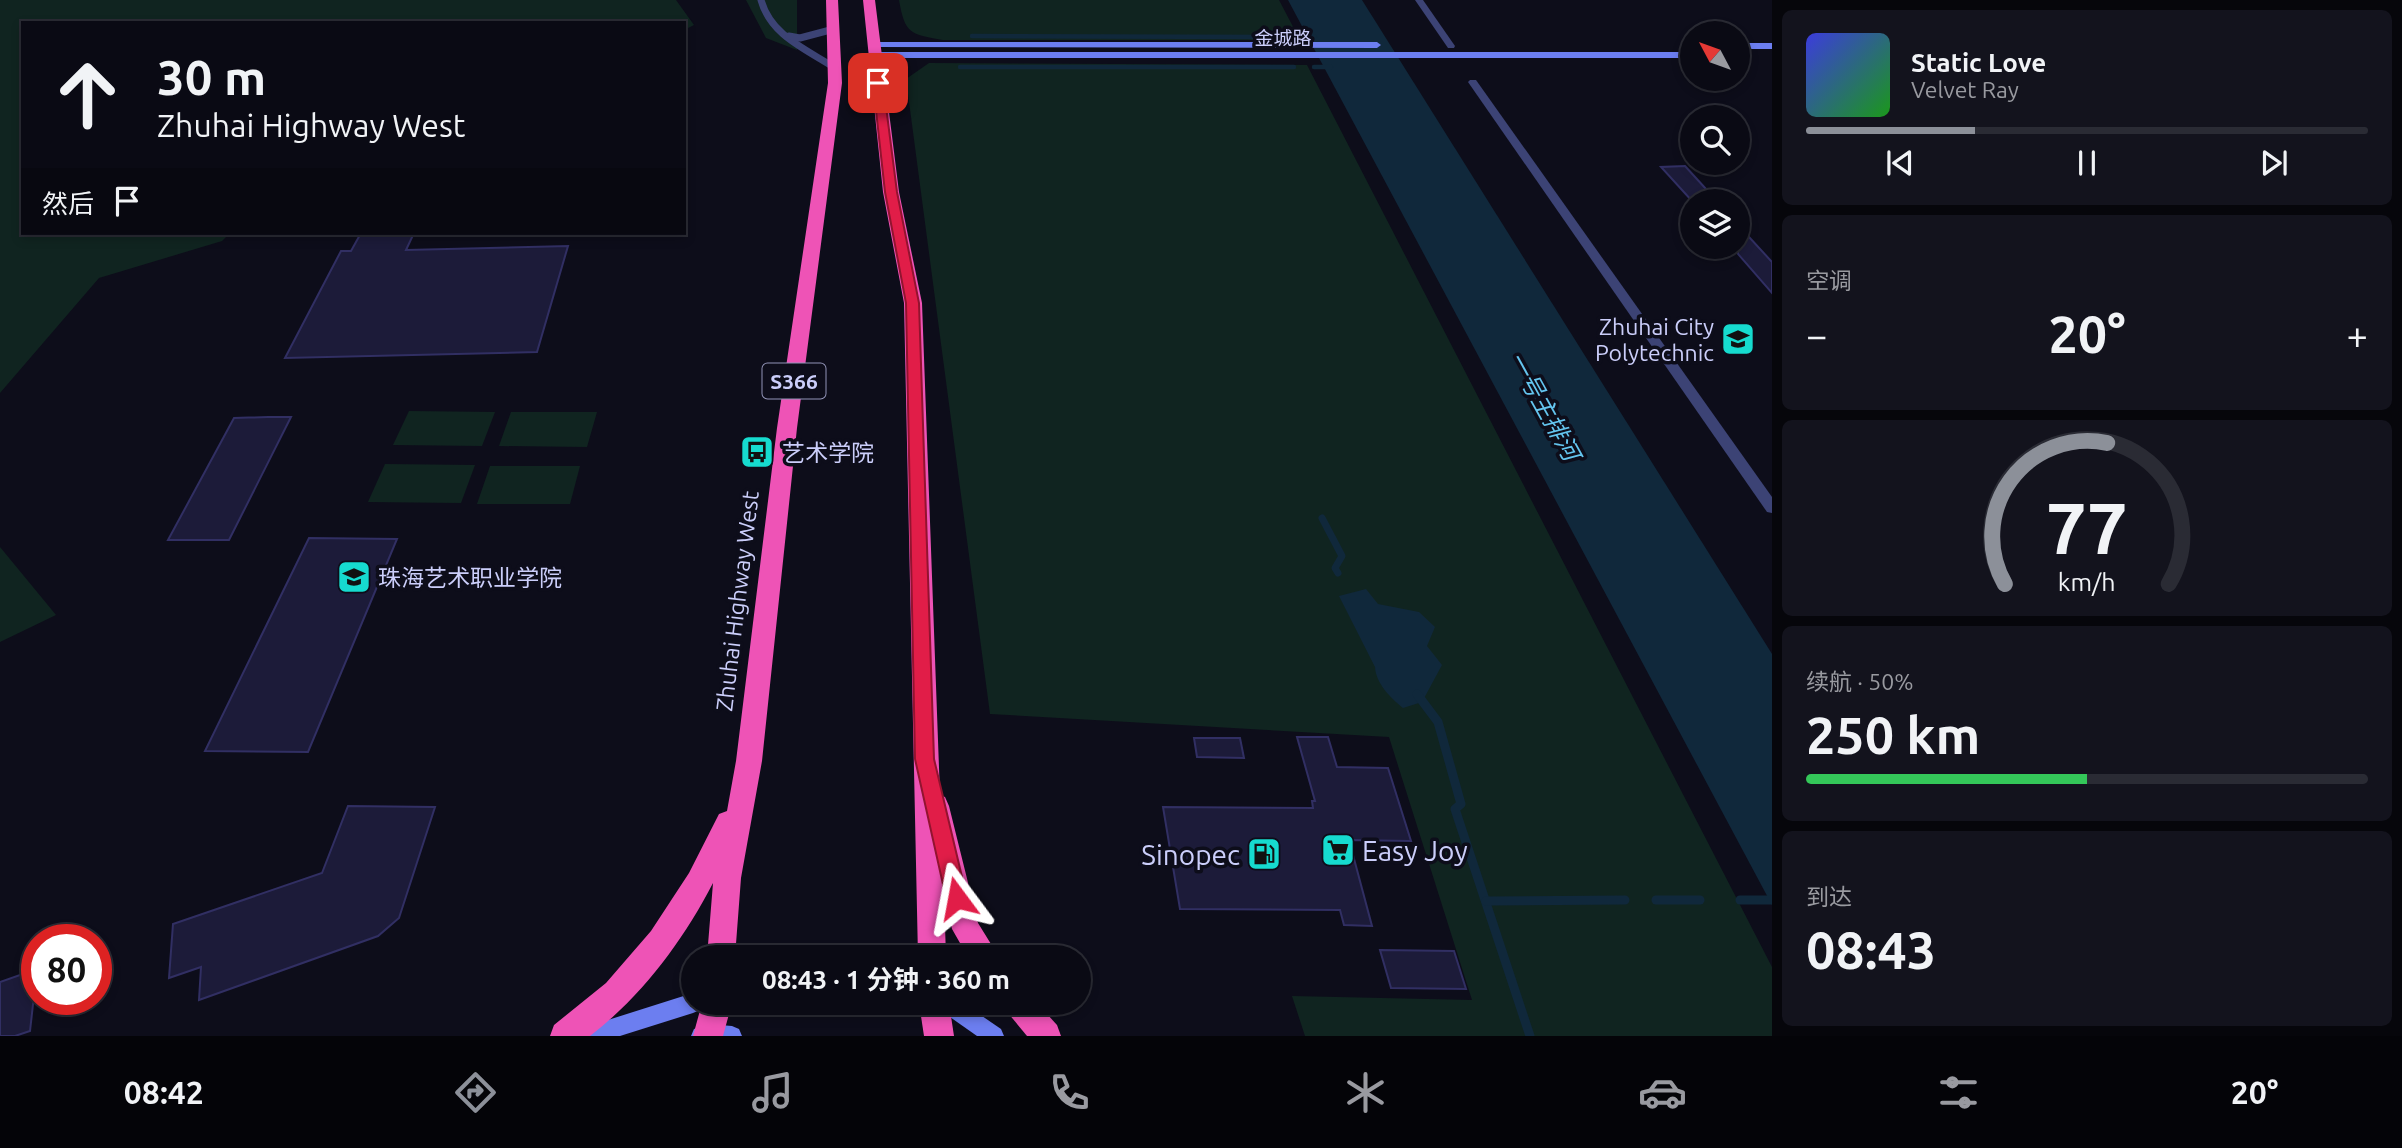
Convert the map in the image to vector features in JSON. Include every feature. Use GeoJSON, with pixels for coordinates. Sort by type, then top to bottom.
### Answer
{"type":"FeatureCollection","features":[{"type":"Feature","properties":{"kind":"highway","name":"Zhuhai Highway West"},"geometry":{"type":"LineString","coordinates":[[722,945],[727,878],[748,761],[787,428],[835,83],[832,0]]}},
{"type":"Feature","properties":{"kind":"highway"},"geometry":{"type":"LineString","coordinates":[[869,0],[891,192],[913,303],[932,945]]}},
{"type":"Feature","properties":{"kind":"highway"},"geometry":{"type":"LineString","coordinates":[[925,759],[966,929],[977,945]]}},
{"type":"Feature","properties":{"kind":"highway"},"geometry":{"type":"LineString","coordinates":[[565,1036],[595,1016],[631,979],[689,898],[710,866],[729,822],[748,761]]}},
{"type":"Feature","properties":{"kind":"highway"},"geometry":{"type":"LineString","coordinates":[[712,1035],[714,1015]]}},
{"type":"Feature","properties":{"kind":"highway"},"geometry":{"type":"LineString","coordinates":[[936,1015],[939,1036]]}},
{"type":"Feature","properties":{"kind":"highway"},"geometry":{"type":"LineString","coordinates":[[1028,1015],[1046,1036]]}},
{"type":"Feature","properties":{"kind":"street"},"geometry":{"type":"LineString","coordinates":[[1419,0],[1451,46]]}},
{"type":"Feature","properties":{"kind":"street","name":"金城路"},"geometry":{"type":"LineString","coordinates":[[875,50],[1310,45],[1680,46]]}},
{"type":"Feature","properties":{"kind":"street"},"geometry":{"type":"LineString","coordinates":[[1433,46],[1440,55]]}},
{"type":"Feature","properties":{"kind":"street"},"geometry":{"type":"LineString","coordinates":[[1750,46],[1772,46]]}},
{"type":"Feature","properties":{"kind":"street","name":"金城路"},"geometry":{"type":"LineString","coordinates":[[875,50],[1315,55],[1680,55]]}},
{"type":"Feature","properties":{"kind":"street"},"geometry":{"type":"LineString","coordinates":[[1750,55],[1772,55]]}},
{"type":"Feature","properties":{"kind":"street"},"geometry":{"type":"LineString","coordinates":[[1473,82],[1772,508]]}},
{"type":"Feature","properties":{"kind":"street"},"geometry":{"type":"LineString","coordinates":[[589,1036],[681,1007]]}},
{"type":"Feature","properties":{"kind":"street"},"geometry":{"type":"LineString","coordinates":[[964,1015],[994,1036]]}},
{"type":"Feature","properties":{"kind":"lane"},"geometry":{"type":"LineString","coordinates":[[761,0],[769,22],[835,68]]}},
{"type":"Feature","properties":{"kind":"lane"},"geometry":{"type":"LineString","coordinates":[[780,32],[800,38],[834,29]]}},
{"type":"Feature","properties":{"kind":"green space"},"geometry":{"type":"Polygon","coordinates":[[[0,0],[676,0],[694,25],[686,29],[686,21],[21,21],[21,235],[228,235],[222,241],[99,278],[0,393],[0,0]]]}},
{"type":"Feature","properties":{"kind":"green space"},"geometry":{"type":"Polygon","coordinates":[[[746,0],[797,0],[797,50],[766,38],[746,0]]]}},
{"type":"Feature","properties":{"kind":"green space"},"geometry":{"type":"Polygon","coordinates":[[[899,0],[1279,0],[1300,40],[943,40],[916,34],[911,30],[904,20],[899,0]]]}},
{"type":"Feature","properties":{"kind":"green space"},"geometry":{"type":"Polygon","coordinates":[[[929,63],[1307,65],[1772,967],[1772,1036],[1305,1036],[1292,996],[1472,1000],[1389,737],[990,714],[906,79],[929,63]]]}},
{"type":"Feature","properties":{"kind":"green space"},"geometry":{"type":"Polygon","coordinates":[[[409,411],[495,412],[482,446],[393,445],[409,411]]]}},
{"type":"Feature","properties":{"kind":"green space"},"geometry":{"type":"Polygon","coordinates":[[[511,412],[597,412],[587,447],[499,446],[511,412]]]}},
{"type":"Feature","properties":{"kind":"green space"},"geometry":{"type":"Polygon","coordinates":[[[385,464],[475,465],[461,503],[368,502],[385,464]]]}},
{"type":"Feature","properties":{"kind":"green space"},"geometry":{"type":"Polygon","coordinates":[[[490,466],[580,466],[570,504],[477,504],[490,466]]]}},
{"type":"Feature","properties":{"kind":"green space"},"geometry":{"type":"Polygon","coordinates":[[[0,547],[56,615],[0,642],[0,547]]]}},
{"type":"Feature","properties":{"kind":"water","name":"一号主排河"},"geometry":{"type":"Polygon","coordinates":[[[1288,0],[1362,0],[1772,654],[1772,905],[1288,0]]]}},
{"type":"Feature","properties":{"kind":"water"},"geometry":{"type":"Polygon","coordinates":[[[1366,589],[1378,604],[1419,612],[1435,627],[1427,646],[1442,665],[1422,702],[1403,708],[1389,695],[1378,679],[1375,667],[1339,596],[1366,589]]]}},
{"type":"Feature","properties":{"kind":"building"},"geometry":{"type":"Polygon","coordinates":[[[1680,166],[1680,175],[1693,175],[1706,189],[1681,189],[1661,167],[1680,166]]]}},
{"type":"Feature","properties":{"kind":"building"},"geometry":{"type":"Polygon","coordinates":[[[360,235],[413,235],[406,250],[568,246],[537,352],[285,358],[341,251],[351,251],[360,235]]]}},
{"type":"Feature","properties":{"kind":"building"},"geometry":{"type":"Polygon","coordinates":[[[1750,238],[1772,262],[1772,293],[1742,259],[1750,259],[1750,238]]]}},
{"type":"Feature","properties":{"kind":"building"},"geometry":{"type":"Polygon","coordinates":[[[291,417],[229,540],[168,540],[234,418],[291,417]]]}},
{"type":"Feature","properties":{"kind":"building"},"geometry":{"type":"Polygon","coordinates":[[[309,538],[397,539],[308,752],[205,751],[309,538]]]}},
{"type":"Feature","properties":{"kind":"building"},"geometry":{"type":"Polygon","coordinates":[[[1297,737],[1328,737],[1337,767],[1388,768],[1411,841],[1349,840],[1372,926],[1344,925],[1340,910],[1180,909],[1163,807],[1313,808],[1312,801],[1315,801],[1297,737]]]}},
{"type":"Feature","properties":{"kind":"building"},"geometry":{"type":"Polygon","coordinates":[[[1194,738],[1240,738],[1244,758],[1197,757],[1194,738]]]}},
{"type":"Feature","properties":{"kind":"building"},"geometry":{"type":"Polygon","coordinates":[[[348,806],[435,807],[399,918],[378,936],[199,1000],[201,967],[169,978],[173,924],[322,873],[348,806]]]}},
{"type":"Feature","properties":{"kind":"building"},"geometry":{"type":"Polygon","coordinates":[[[1380,950],[1454,951],[1466,989],[1391,988],[1380,950]]]}},
{"type":"Feature","properties":{"kind":"building"},"geometry":{"type":"Polygon","coordinates":[[[21,975],[21,1015],[32,1015],[30,1031],[15,1036],[0,1036],[0,982],[21,975]]]}},
{"type":"Feature","properties":{"kind":"waterway"},"geometry":{"type":"LineString","coordinates":[[972,36],[1280,37]]}},
{"type":"Feature","properties":{"kind":"waterway"},"geometry":{"type":"LineString","coordinates":[[1295,37],[1315,37]]}},
{"type":"Feature","properties":{"kind":"waterway"},"geometry":{"type":"LineString","coordinates":[[960,67],[1294,67]]}},
{"type":"Feature","properties":{"kind":"waterway"},"geometry":{"type":"LineString","coordinates":[[1314,67],[1331,67]]}},
{"type":"Feature","properties":{"kind":"waterway"},"geometry":{"type":"LineString","coordinates":[[1322,518],[1342,556],[1335,568],[1338,573]]}},
{"type":"Feature","properties":{"kind":"waterway"},"geometry":{"type":"LineString","coordinates":[[1417,694],[1438,722],[1461,804],[1455,809],[1530,1036]]}},
{"type":"Feature","properties":{"kind":"waterway"},"geometry":{"type":"LineString","coordinates":[[1486,901],[1625,900]]}},
{"type":"Feature","properties":{"kind":"waterway"},"geometry":{"type":"LineString","coordinates":[[1656,900],[1700,900]]}},
{"type":"Feature","properties":{"kind":"waterway"},"geometry":{"type":"LineString","coordinates":[[1740,900],[1772,900]]}},
{"type":"Feature","properties":{"kind":"place","name":"Zhuhai City Polytechnic"},"geometry":{"type":"Point","coordinates":[1738,339]}},
{"type":"Feature","properties":{"kind":"place","name":"艺术学院"},"geometry":{"type":"Point","coordinates":[757,452]}},
{"type":"Feature","properties":{"kind":"place","name":"珠海艺术职业学院"},"geometry":{"type":"Point","coordinates":[354,577]}},
{"type":"Feature","properties":{"kind":"place","name":"Easy Joy"},"geometry":{"type":"Point","coordinates":[1338,850]}},
{"type":"Feature","properties":{"kind":"place","name":"Sinopec"},"geometry":{"type":"Point","coordinates":[1264,854]}},
{"type":"Feature","properties":{"kind":"route"},"geometry":{"type":"LineString","coordinates":[[878,83],[891,192],[913,303],[925,759],[957,898]]}}]}
